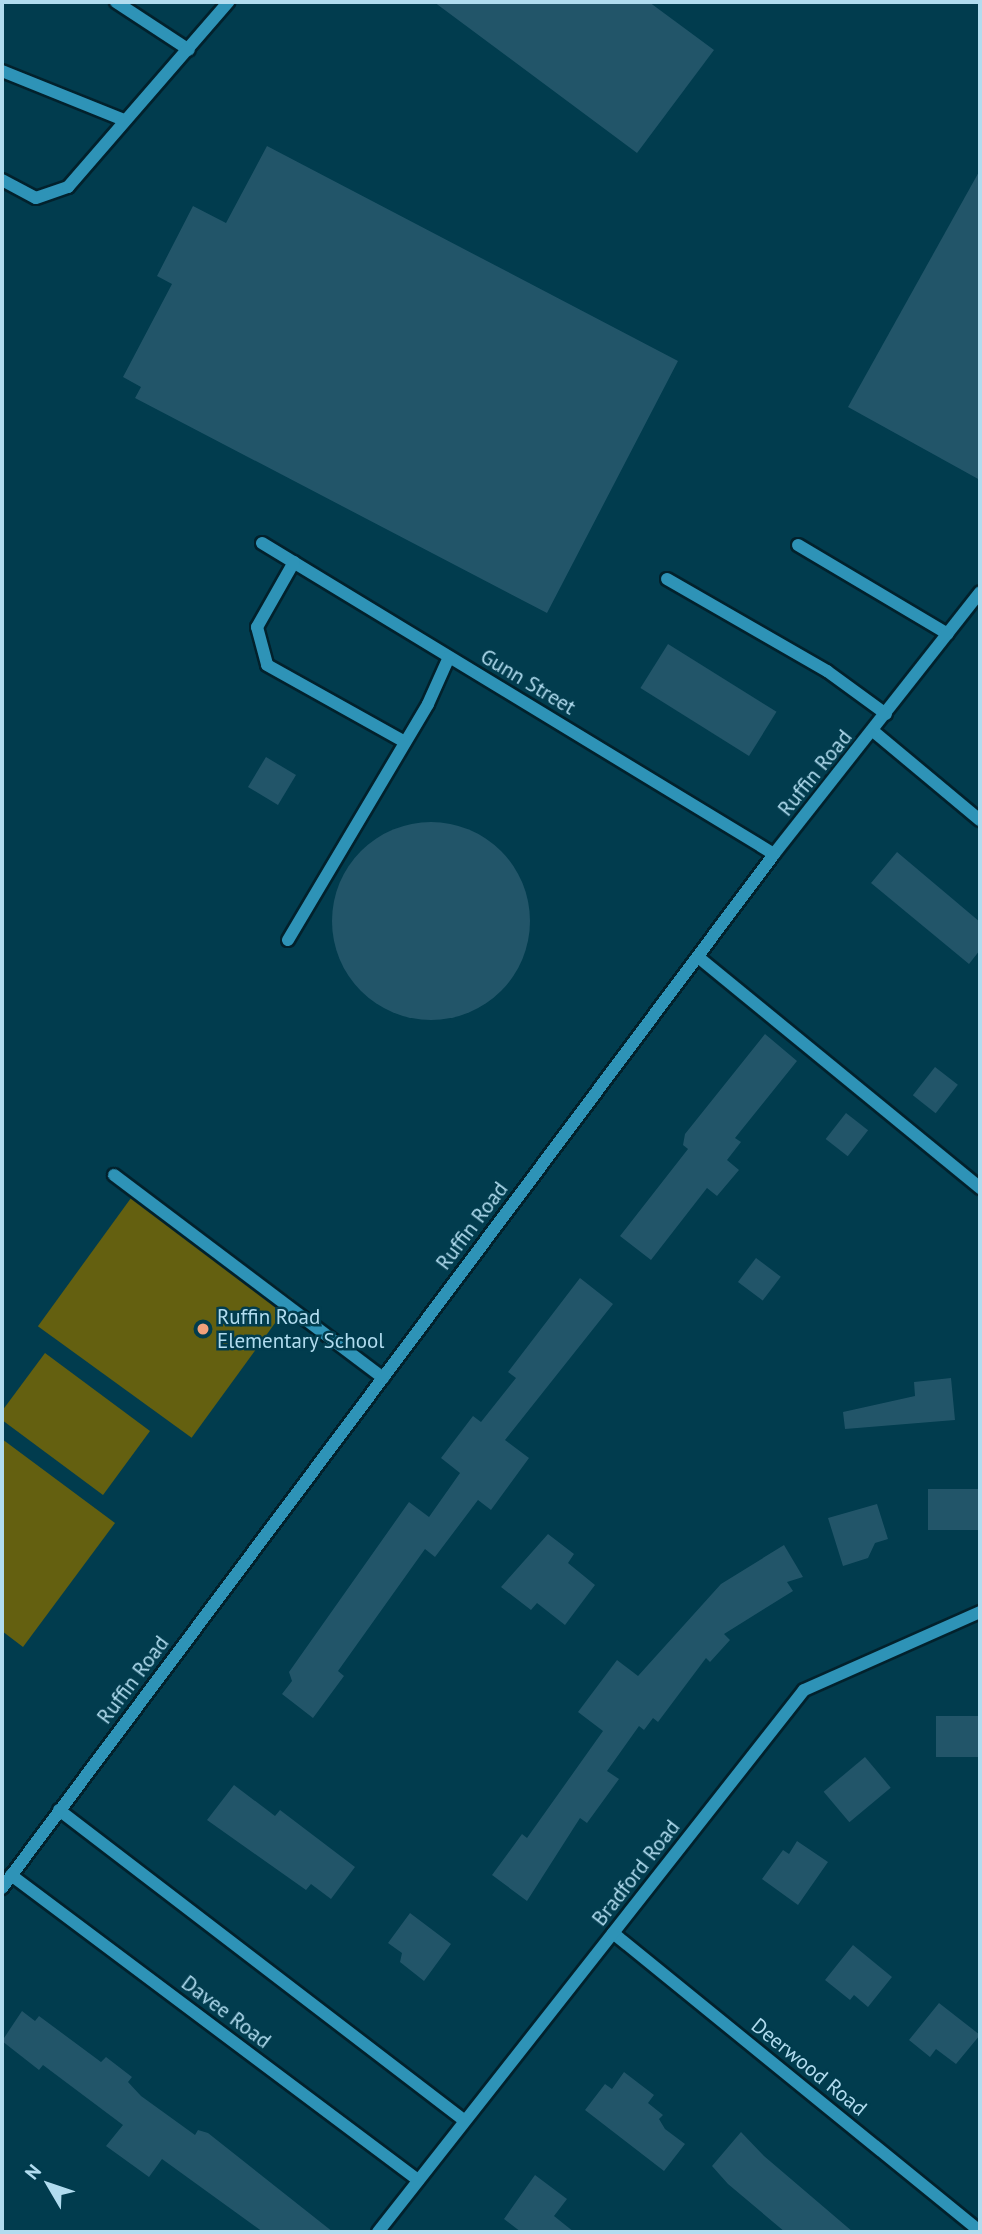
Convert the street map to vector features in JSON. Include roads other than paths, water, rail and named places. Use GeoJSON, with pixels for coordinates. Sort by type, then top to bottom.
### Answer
{"type":"FeatureCollection","features":[{"type":"Feature","properties":{"kind":"street"},"geometry":{"type":"LineString","coordinates":[[116,2],[189,50]]}},
{"type":"Feature","properties":{"kind":"street"},"geometry":{"type":"LineString","coordinates":[[2,180],[36,198],[68,187],[228,2]]}},
{"type":"Feature","properties":{"kind":"street"},"geometry":{"type":"LineString","coordinates":[[2,71],[124,120]]}},
{"type":"Feature","properties":{"kind":"street","name":"Gunn Street"},"geometry":{"type":"LineString","coordinates":[[262,543],[774,854]]}},
{"type":"Feature","properties":{"kind":"street"},"geometry":{"type":"LineString","coordinates":[[798,545],[948,634]]}},
{"type":"Feature","properties":{"kind":"street"},"geometry":{"type":"LineString","coordinates":[[293,562],[257,627],[267,665],[405,742]]}},
{"type":"Feature","properties":{"kind":"street"},"geometry":{"type":"LineString","coordinates":[[667,579],[827,671],[886,714]]}},
{"type":"Feature","properties":{"kind":"street","name":"Ruffin Road"},"geometry":{"type":"LineString","coordinates":[[2,1888],[774,854],[980,592]]}},
{"type":"Feature","properties":{"kind":"street"},"geometry":{"type":"LineString","coordinates":[[288,940],[405,742],[449,657]]}},
{"type":"Feature","properties":{"kind":"street"},"geometry":{"type":"LineString","coordinates":[[873,731],[980,820]]}},
{"type":"Feature","properties":{"kind":"street"},"geometry":{"type":"LineString","coordinates":[[698,957],[980,1188]]}},
{"type":"Feature","properties":{"kind":"street"},"geometry":{"type":"LineString","coordinates":[[114,1175],[383,1378]]}},
{"type":"Feature","properties":{"kind":"street","name":"Bradford Road"},"geometry":{"type":"LineString","coordinates":[[378,2232],[804,1690],[980,1612]]}},
{"type":"Feature","properties":{"kind":"street"},"geometry":{"type":"LineString","coordinates":[[59,1810],[465,2121]]}},
{"type":"Feature","properties":{"kind":"street","name":"Davee Road"},"geometry":{"type":"LineString","coordinates":[[11,1875],[418,2180]]}},
{"type":"Feature","properties":{"kind":"street","name":"Deerwood Road"},"geometry":{"type":"LineString","coordinates":[[613,1933],[980,2231]]}},
{"type":"Feature","properties":{"kind":"place","name":"Ruffin Road Elementary School"},"geometry":{"type":"Point","coordinates":[203,1329]}}]}
